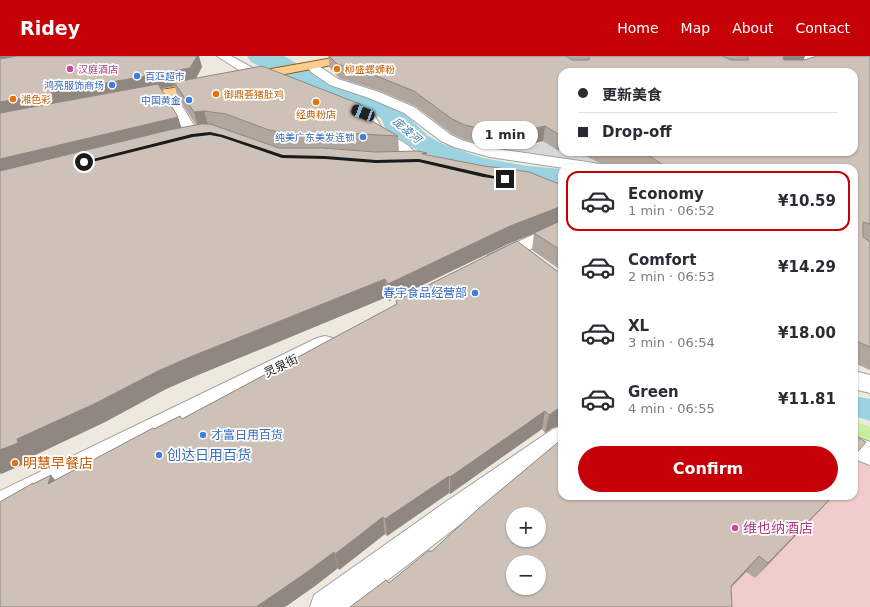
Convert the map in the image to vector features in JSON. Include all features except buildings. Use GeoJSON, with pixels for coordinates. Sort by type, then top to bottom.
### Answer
{"type":"FeatureCollection","features":[{"type":"Feature","properties":{"kind":"main road"},"geometry":{"type":"LineString","coordinates":[[308,66],[329,56]]}},
{"type":"Feature","properties":{"kind":"main road"},"geometry":{"type":"LineString","coordinates":[[244,75],[308,66],[363,56]]}},
{"type":"Feature","properties":{"kind":"main road"},"geometry":{"type":"LineString","coordinates":[[218,80],[167,93],[123,97],[218,80]]}},
{"type":"Feature","properties":{"kind":"main road"},"geometry":{"type":"LineString","coordinates":[[711,160],[724,164]]}},
{"type":"Feature","properties":{"kind":"street"},"geometry":{"type":"LineString","coordinates":[[223,56],[244,75]]}},
{"type":"Feature","properties":{"kind":"street"},"geometry":{"type":"LineString","coordinates":[[800,62],[851,60],[870,64]]}},
{"type":"Feature","properties":{"kind":"street"},"geometry":{"type":"LineString","coordinates":[[308,66],[334,82],[374,95],[409,110],[446,138],[459,144],[490,152],[568,164]]}},
{"type":"Feature","properties":{"kind":"street"},"geometry":{"type":"LineString","coordinates":[[269,77],[285,84]]}},
{"type":"Feature","properties":{"kind":"street"},"geometry":{"type":"LineString","coordinates":[[167,93],[192,136]]}},
{"type":"Feature","properties":{"kind":"street"},"geometry":{"type":"LineString","coordinates":[[326,99],[368,116],[377,133],[404,149],[412,158],[447,166]]}},
{"type":"Feature","properties":{"kind":"street"},"geometry":{"type":"LineString","coordinates":[[398,162],[419,160]]}},
{"type":"Feature","properties":{"kind":"street"},"geometry":{"type":"LineString","coordinates":[[474,270],[525,255],[558,230]]}},
{"type":"Feature","properties":{"kind":"street","name":"灵泉街"},"geometry":{"type":"LineString","coordinates":[[0,505],[346,333]]}},
{"type":"Feature","properties":{"kind":"street"},"geometry":{"type":"LineString","coordinates":[[858,381],[870,384]]}},
{"type":"Feature","properties":{"kind":"street"},"geometry":{"type":"LineString","coordinates":[[326,607],[458,510],[558,440]]}},
{"type":"Feature","properties":{"kind":"street"},"geometry":{"type":"LineString","coordinates":[[858,449],[870,454]]}},
{"type":"Feature","properties":{"kind":"shaded area"},"geometry":{"type":"Polygon","coordinates":[[[558,97],[558,156],[674,156],[666,164],[591,164],[484,147],[470,143],[463,138],[558,97]]]}},
{"type":"Feature","properties":{"kind":"shaded area","name":"维也纳酒店"},"geometry":{"type":"Polygon","coordinates":[[[858,457],[870,463],[870,607],[577,607],[618,500],[858,500],[858,457]]]}},
{"type":"Feature","properties":{"kind":"green space"},"geometry":{"type":"Polygon","coordinates":[[[858,422],[870,427],[870,447],[858,442],[858,422]]]}},
{"type":"Feature","properties":{"kind":"water"},"geometry":{"type":"Polygon","coordinates":[[[319,78],[331,88],[369,98],[405,114],[428,136],[443,144],[483,158],[527,166],[558,169],[558,185],[446,160],[420,152],[386,130],[381,118],[290,83],[319,78]]]}},
{"type":"Feature","properties":{"kind":"water"},"geometry":{"type":"Polygon","coordinates":[[[858,397],[870,399],[870,421],[858,417],[858,397]]]}},
{"type":"Feature","properties":{"kind":"waterway","name":"庞凌河"},"geometry":{"type":"LineString","coordinates":[[261,56],[276,63],[314,86],[372,108]]}},
{"type":"Feature","properties":{"kind":"place","name":"汉庭酒店"},"geometry":{"type":"Point","coordinates":[70,69]}},
{"type":"Feature","properties":{"kind":"place","name":"柳盛螺蛳粉"},"geometry":{"type":"Point","coordinates":[337,69]}},
{"type":"Feature","properties":{"kind":"place","name":"百汇超市"},"geometry":{"type":"Point","coordinates":[137,76]}},
{"type":"Feature","properties":{"kind":"place","name":"鸿亮服饰商场"},"geometry":{"type":"Point","coordinates":[112,85]}},
{"type":"Feature","properties":{"kind":"place","name":"御鼎荟猪肚鸡"},"geometry":{"type":"Point","coordinates":[216,94]}},
{"type":"Feature","properties":{"kind":"place","name":"湘色彩"},"geometry":{"type":"Point","coordinates":[13,99]}},
{"type":"Feature","properties":{"kind":"place","name":"中国黄金"},"geometry":{"type":"Point","coordinates":[189,100]}},
{"type":"Feature","properties":{"kind":"place","name":"经典粉店"},"geometry":{"type":"Point","coordinates":[316,102]}},
{"type":"Feature","properties":{"kind":"place","name":"纯美广东美发连锁"},"geometry":{"type":"Point","coordinates":[363,137]}},
{"type":"Feature","properties":{"kind":"place","name":"春宇食品经营部"},"geometry":{"type":"Point","coordinates":[475,293]}},
{"type":"Feature","properties":{"kind":"place","name":"才富日用百货"},"geometry":{"type":"Point","coordinates":[203,435]}},
{"type":"Feature","properties":{"kind":"place","name":"创达日用百货"},"geometry":{"type":"Point","coordinates":[159,455]}},
{"type":"Feature","properties":{"kind":"place","name":"明慧早餐店"},"geometry":{"type":"Point","coordinates":[15,463]}},
{"type":"Feature","properties":{"kind":"place","name":"维也纳酒店"},"geometry":{"type":"Point","coordinates":[735,528]}},
{"type":"Feature","properties":{"kind":"route"},"geometry":{"type":"LineString","coordinates":[[84,162],[192,135],[216,134],[282,157],[325,157],[398,162],[419,160],[483,176],[505,179]]}}]}
